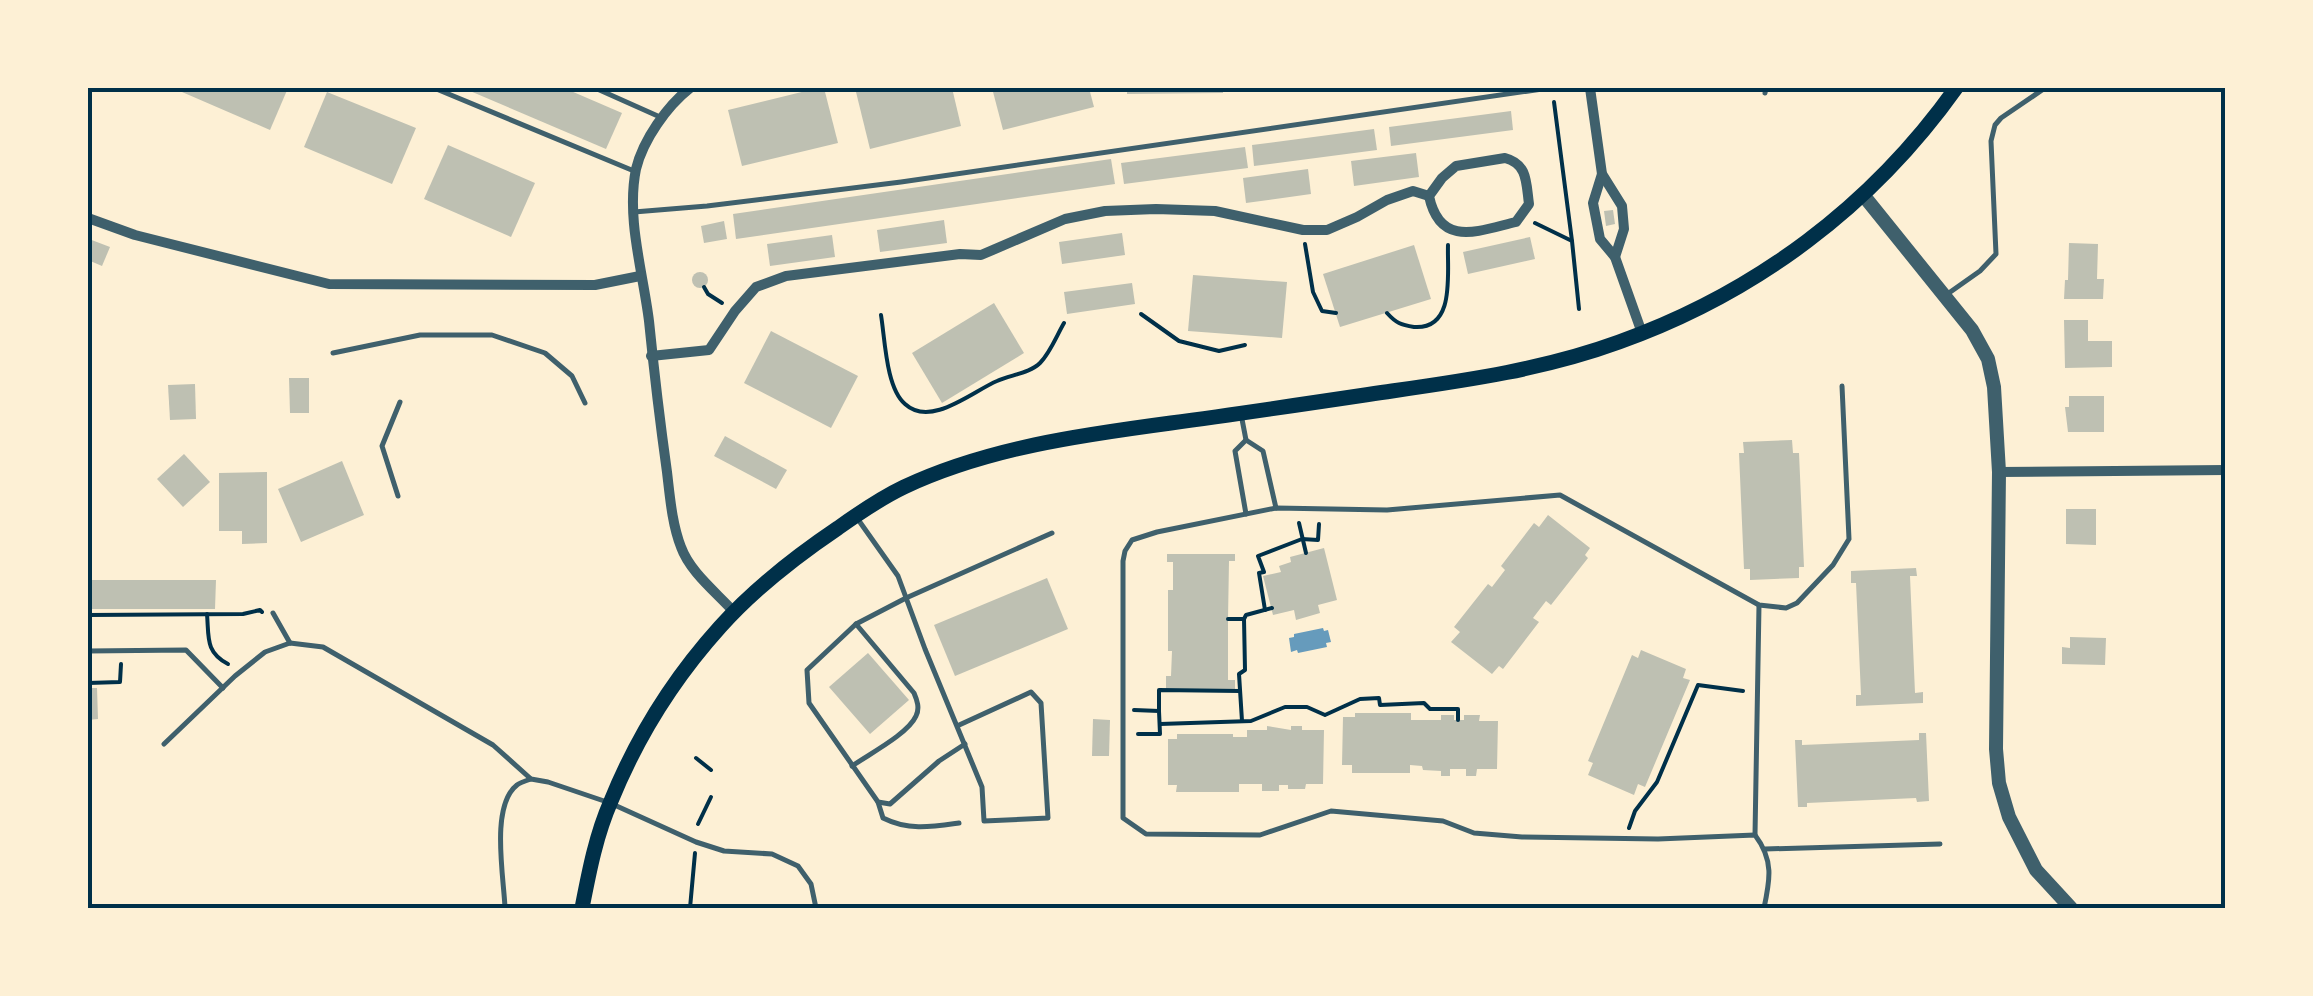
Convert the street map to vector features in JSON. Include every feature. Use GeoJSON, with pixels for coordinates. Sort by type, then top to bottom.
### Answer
{"type":"FeatureCollection","features":[{"type":"Feature","properties":{"kind":"main road"},"geometry":{"type":"LineString","coordinates":[[582,908],[610,803],[648,726],[697,653],[785,565],[902,488],[950,469],[1030,446],[1492,377],[1642,333],[1722,298],[1796,250],[1864,196],[1930,124],[1956,88]]}},
{"type":"Feature","properties":{"kind":"street"},"geometry":{"type":"LineString","coordinates":[[690,88],[674,102],[640,158],[634,212],[674,525],[688,562],[734,612]]}},
{"type":"Feature","properties":{"kind":"street"},"geometry":{"type":"LineString","coordinates":[[1590,88],[1602,174],[1622,206],[1624,229],[1615,256]]}},
{"type":"Feature","properties":{"kind":"street"},"geometry":{"type":"LineString","coordinates":[[1505,158],[1524,170],[1529,204],[1522,216],[1516,222],[1467,234],[1448,228],[1433,215],[1429,196],[1456,166],[1505,158]]}},
{"type":"Feature","properties":{"kind":"street"},"geometry":{"type":"LineString","coordinates":[[1602,174],[1593,202],[1600,239],[1615,256],[1642,333]]}},
{"type":"Feature","properties":{"kind":"street"},"geometry":{"type":"LineString","coordinates":[[651,356],[708,350],[756,287],[786,276],[960,254],[981,255],[1064,219],[1105,211],[1215,211],[1303,230],[1327,230],[1413,190],[1429,196]]}},
{"type":"Feature","properties":{"kind":"street"},"geometry":{"type":"LineString","coordinates":[[1864,196],[1972,330],[1988,359],[1994,387],[1999,472],[1998,783],[2009,817],[2036,870],[2070,908]]}},
{"type":"Feature","properties":{"kind":"street"},"geometry":{"type":"LineString","coordinates":[[88,218],[135,235],[329,284],[595,285],[640,276]]}},
{"type":"Feature","properties":{"kind":"street"},"geometry":{"type":"LineString","coordinates":[[1999,472],[2226,470]]}},
{"type":"Feature","properties":{"kind":"lane"},"geometry":{"type":"LineString","coordinates":[[434,88],[636,172]]}},
{"type":"Feature","properties":{"kind":"lane"},"geometry":{"type":"LineString","coordinates":[[594,88],[663,118]]}},
{"type":"Feature","properties":{"kind":"lane"},"geometry":{"type":"LineString","coordinates":[[634,212],[901,182],[1550,88]]}},
{"type":"Feature","properties":{"kind":"lane"},"geometry":{"type":"LineString","coordinates":[[1945,296],[1996,254],[1991,141],[1995,126],[2044,88]]}},
{"type":"Feature","properties":{"kind":"lane"},"geometry":{"type":"LineString","coordinates":[[333,353],[420,336],[492,335],[546,353],[572,376],[585,403]]}},
{"type":"Feature","properties":{"kind":"lane"},"geometry":{"type":"LineString","coordinates":[[1755,835],[1624,839],[1490,835],[1442,821],[1331,811],[1260,835],[1146,834],[1123,818],[1122,561],[1132,540],[1276,508],[1387,510],[1560,495],[1759,606],[1786,608],[1797,603],[1833,566],[1848,539],[1842,386]]}},
{"type":"Feature","properties":{"kind":"lane"},"geometry":{"type":"LineString","coordinates":[[398,496],[382,446],[400,402]]}},
{"type":"Feature","properties":{"kind":"lane"},"geometry":{"type":"LineString","coordinates":[[1242,414],[1246,440],[1263,451],[1276,508]]}},
{"type":"Feature","properties":{"kind":"lane"},"geometry":{"type":"LineString","coordinates":[[1246,440],[1235,451],[1246,514]]}},
{"type":"Feature","properties":{"kind":"lane"},"geometry":{"type":"LineString","coordinates":[[856,516],[898,576],[906,598],[964,744],[982,788],[984,821],[1048,818],[1041,703],[1030,692],[957,726]]}},
{"type":"Feature","properties":{"kind":"lane"},"geometry":{"type":"LineString","coordinates":[[959,823],[919,829],[883,818],[878,802],[809,703],[807,670],[856,624],[1052,533]]}},
{"type":"Feature","properties":{"kind":"lane"},"geometry":{"type":"LineString","coordinates":[[1759,606],[1755,835],[1765,848],[1771,879],[1764,908]]}},
{"type":"Feature","properties":{"kind":"lane"},"geometry":{"type":"LineString","coordinates":[[273,613],[290,644]]}},
{"type":"Feature","properties":{"kind":"lane"},"geometry":{"type":"LineString","coordinates":[[852,766],[901,733],[916,718],[918,705],[914,693],[856,624]]}},
{"type":"Feature","properties":{"kind":"lane"},"geometry":{"type":"LineString","coordinates":[[164,744],[266,652],[290,644],[323,647],[492,744],[531,779]]}},
{"type":"Feature","properties":{"kind":"lane"},"geometry":{"type":"LineString","coordinates":[[88,651],[186,650],[223,688]]}},
{"type":"Feature","properties":{"kind":"lane"},"geometry":{"type":"LineString","coordinates":[[878,802],[890,804],[939,760],[964,744]]}},
{"type":"Feature","properties":{"kind":"lane"},"geometry":{"type":"LineString","coordinates":[[505,908],[500,845],[503,808],[518,784],[531,779],[610,803],[724,851],[772,854],[798,866],[811,884],[816,908]]}},
{"type":"Feature","properties":{"kind":"lane"},"geometry":{"type":"LineString","coordinates":[[1765,848],[1940,844]]}},
{"type":"Feature","properties":{"kind":"path"},"geometry":{"type":"LineString","coordinates":[[1550,88],[1579,309]]}},
{"type":"Feature","properties":{"kind":"path"},"geometry":{"type":"LineString","coordinates":[[1522,216],[1572,241]]}},
{"type":"Feature","properties":{"kind":"path"},"geometry":{"type":"LineString","coordinates":[[1388,313],[1397,324],[1420,328],[1436,322],[1445,311],[1448,228]]}},
{"type":"Feature","properties":{"kind":"path"},"geometry":{"type":"LineString","coordinates":[[1303,230],[1313,292],[1322,311],[1336,313]]}},
{"type":"Feature","properties":{"kind":"path"},"geometry":{"type":"LineString","coordinates":[[704,287],[732,314]]}},
{"type":"Feature","properties":{"kind":"path"},"geometry":{"type":"LineString","coordinates":[[1141,314],[1180,340],[1219,350],[1245,345]]}},
{"type":"Feature","properties":{"kind":"path"},"geometry":{"type":"LineString","coordinates":[[881,315],[892,385],[904,404],[916,411],[934,412],[1039,365],[1064,323]]}},
{"type":"Feature","properties":{"kind":"path"},"geometry":{"type":"LineString","coordinates":[[1297,508],[1306,552]]}},
{"type":"Feature","properties":{"kind":"path"},"geometry":{"type":"LineString","coordinates":[[1242,721],[1239,674],[1244,670],[1244,619],[1268,609],[1258,556],[1302,540],[1318,540],[1319,509]]}},
{"type":"Feature","properties":{"kind":"path"},"geometry":{"type":"LineString","coordinates":[[88,615],[243,614],[260,610],[266,615],[273,613]]}},
{"type":"Feature","properties":{"kind":"path"},"geometry":{"type":"LineString","coordinates":[[208,614],[210,648],[228,664]]}},
{"type":"Feature","properties":{"kind":"path"},"geometry":{"type":"LineString","coordinates":[[1228,619],[1244,619]]}},
{"type":"Feature","properties":{"kind":"path"},"geometry":{"type":"LineString","coordinates":[[88,682],[120,682],[120,662]]}},
{"type":"Feature","properties":{"kind":"path"},"geometry":{"type":"LineString","coordinates":[[1624,839],[1635,810],[1657,782],[1698,685],[1758,693]]}},
{"type":"Feature","properties":{"kind":"path"},"geometry":{"type":"LineString","coordinates":[[1123,733],[1160,734],[1159,690],[1240,691]]}},
{"type":"Feature","properties":{"kind":"path"},"geometry":{"type":"LineString","coordinates":[[1160,724],[1250,721],[1284,707],[1307,707],[1326,715],[1360,699],[1379,698],[1380,705],[1424,703],[1430,709],[1458,710],[1458,720]]}},
{"type":"Feature","properties":{"kind":"path"},"geometry":{"type":"LineString","coordinates":[[1123,710],[1159,711]]}},
{"type":"Feature","properties":{"kind":"path"},"geometry":{"type":"LineString","coordinates":[[696,758],[710,770]]}},
{"type":"Feature","properties":{"kind":"path"},"geometry":{"type":"LineString","coordinates":[[698,824],[711,797]]}},
{"type":"Feature","properties":{"kind":"path"},"geometry":{"type":"LineString","coordinates":[[690,908],[695,854]]}},
{"type":"Feature","properties":{"kind":"water"},"geometry":{"type":"Polygon","coordinates":[[[1328,630],[1331,642],[1326,643],[1327,647],[1291,652],[1289,638],[1294,634],[1328,630]]]}},
{"type":"Feature","properties":{"kind":"building"},"geometry":{"type":"Polygon","coordinates":[[[88,88],[118,88],[118,90],[88,92],[88,88]]]}},
{"type":"Feature","properties":{"kind":"building"},"geometry":{"type":"Polygon","coordinates":[[[184,88],[288,88],[270,130],[182,92],[184,88]]]}},
{"type":"Feature","properties":{"kind":"building"},"geometry":{"type":"Polygon","coordinates":[[[463,88],[564,88],[622,113],[606,149],[463,88]]]}},
{"type":"Feature","properties":{"kind":"building"},"geometry":{"type":"Polygon","coordinates":[[[824,88],[838,143],[742,166],[728,110],[824,88]]]}},
{"type":"Feature","properties":{"kind":"building"},"geometry":{"type":"Polygon","coordinates":[[[873,88],[952,88],[961,126],[870,149],[856,92],[873,88]]]}},
{"type":"Feature","properties":{"kind":"building"},"geometry":{"type":"Polygon","coordinates":[[[992,88],[1089,88],[1094,107],[1003,130],[992,88]]]}},
{"type":"Feature","properties":{"kind":"building"},"geometry":{"type":"Polygon","coordinates":[[[1127,88],[1223,88],[1223,93],[1127,94],[1127,88]]]}},
{"type":"Feature","properties":{"kind":"building"},"geometry":{"type":"Polygon","coordinates":[[[327,92],[416,128],[392,184],[304,147],[327,92]]]}},
{"type":"Feature","properties":{"kind":"building"},"geometry":{"type":"Polygon","coordinates":[[[1511,111],[1513,130],[1391,146],[1389,127],[1511,111]]]}},
{"type":"Feature","properties":{"kind":"building"},"geometry":{"type":"Polygon","coordinates":[[[1374,129],[1377,150],[1254,166],[1252,145],[1374,129]]]}},
{"type":"Feature","properties":{"kind":"building"},"geometry":{"type":"Polygon","coordinates":[[[448,145],[535,183],[511,237],[424,199],[448,145]]]}},
{"type":"Feature","properties":{"kind":"building"},"geometry":{"type":"Polygon","coordinates":[[[1245,147],[1248,168],[1124,184],[1121,163],[1245,147]]]}},
{"type":"Feature","properties":{"kind":"building"},"geometry":{"type":"Polygon","coordinates":[[[1416,153],[1419,177],[1354,186],[1351,161],[1416,153]]]}},
{"type":"Feature","properties":{"kind":"building"},"geometry":{"type":"Polygon","coordinates":[[[1111,159],[1115,184],[736,239],[733,214],[1111,159]]]}},
{"type":"Feature","properties":{"kind":"building"},"geometry":{"type":"Polygon","coordinates":[[[1308,169],[1311,194],[1246,203],[1243,178],[1308,169]]]}},
{"type":"Feature","properties":{"kind":"building"},"geometry":{"type":"Polygon","coordinates":[[[1613,210],[1615,224],[1606,226],[1604,211],[1613,210]]]}},
{"type":"Feature","properties":{"kind":"building"},"geometry":{"type":"Polygon","coordinates":[[[944,220],[947,243],[880,252],[877,230],[944,220]]]}},
{"type":"Feature","properties":{"kind":"building"},"geometry":{"type":"Polygon","coordinates":[[[724,221],[727,239],[704,243],[701,226],[724,221]]]}},
{"type":"Feature","properties":{"kind":"building"},"geometry":{"type":"Polygon","coordinates":[[[1122,233],[1125,255],[1062,264],[1059,242],[1122,233]]]}},
{"type":"Feature","properties":{"kind":"building"},"geometry":{"type":"Polygon","coordinates":[[[832,235],[835,257],[770,266],[767,244],[832,235]]]}},
{"type":"Feature","properties":{"kind":"building"},"geometry":{"type":"Polygon","coordinates":[[[1530,237],[1535,259],[1468,274],[1463,252],[1530,237]]]}},
{"type":"Feature","properties":{"kind":"building"},"geometry":{"type":"Polygon","coordinates":[[[89,239],[110,247],[102,266],[88,260],[89,239]]]}},
{"type":"Feature","properties":{"kind":"building"},"geometry":{"type":"Polygon","coordinates":[[[2069,243],[2098,244],[2097,279],[2104,279],[2103,299],[2064,299],[2069,243]]]}},
{"type":"Feature","properties":{"kind":"building"},"geometry":{"type":"Polygon","coordinates":[[[1414,245],[1431,299],[1340,327],[1323,274],[1414,245]]]}},
{"type":"Feature","properties":{"kind":"building"},"geometry":{"type":"Polygon","coordinates":[[[700,272],[708,280],[700,288],[692,280],[700,272]]]}},
{"type":"Feature","properties":{"kind":"building"},"geometry":{"type":"Polygon","coordinates":[[[1193,275],[1287,282],[1282,338],[1188,331],[1193,275]]]}},
{"type":"Feature","properties":{"kind":"building"},"geometry":{"type":"Polygon","coordinates":[[[1132,283],[1135,304],[1067,314],[1064,292],[1132,283]]]}},
{"type":"Feature","properties":{"kind":"building"},"geometry":{"type":"Polygon","coordinates":[[[994,303],[1024,353],[942,403],[912,353],[994,303]]]}},
{"type":"Feature","properties":{"kind":"building"},"geometry":{"type":"Polygon","coordinates":[[[2064,320],[2088,320],[2088,341],[2112,341],[2112,367],[2065,368],[2064,320]]]}},
{"type":"Feature","properties":{"kind":"building"},"geometry":{"type":"Polygon","coordinates":[[[771,331],[858,376],[831,428],[744,383],[771,331]]]}},
{"type":"Feature","properties":{"kind":"building"},"geometry":{"type":"Polygon","coordinates":[[[289,378],[309,378],[309,413],[290,413],[289,378]]]}},
{"type":"Feature","properties":{"kind":"building"},"geometry":{"type":"Polygon","coordinates":[[[195,384],[196,419],[170,420],[168,385],[195,384]]]}},
{"type":"Feature","properties":{"kind":"building"},"geometry":{"type":"Polygon","coordinates":[[[2069,396],[2104,396],[2104,432],[2068,432],[2065,407],[2069,407],[2069,396]]]}},
{"type":"Feature","properties":{"kind":"building"},"geometry":{"type":"Polygon","coordinates":[[[725,436],[787,470],[776,489],[714,456],[725,436]]]}},
{"type":"Feature","properties":{"kind":"building"},"geometry":{"type":"Polygon","coordinates":[[[1792,440],[1793,453],[1799,453],[1804,567],[1799,567],[1799,578],[1750,580],[1750,569],[1744,569],[1739,453],[1744,453],[1743,442],[1792,440]]]}},
{"type":"Feature","properties":{"kind":"building"},"geometry":{"type":"Polygon","coordinates":[[[184,454],[210,482],[183,507],[157,479],[184,454]]]}},
{"type":"Feature","properties":{"kind":"building"},"geometry":{"type":"Polygon","coordinates":[[[342,461],[364,515],[301,542],[278,489],[342,461]]]}},
{"type":"Feature","properties":{"kind":"building"},"geometry":{"type":"Polygon","coordinates":[[[267,472],[267,543],[242,544],[242,531],[219,531],[219,473],[267,472]]]}},
{"type":"Feature","properties":{"kind":"building"},"geometry":{"type":"Polygon","coordinates":[[[2066,509],[2096,509],[2096,545],[2066,544],[2066,509]]]}},
{"type":"Feature","properties":{"kind":"building"},"geometry":{"type":"Polygon","coordinates":[[[1548,515],[1590,548],[1585,555],[1588,558],[1551,605],[1546,601],[1533,618],[1539,622],[1503,669],[1499,666],[1492,674],[1451,642],[1460,632],[1454,627],[1488,584],[1492,587],[1505,570],[1501,566],[1534,523],[1539,527],[1548,515]]]}},
{"type":"Feature","properties":{"kind":"building"},"geometry":{"type":"Polygon","coordinates":[[[1324,548],[1337,600],[1318,605],[1320,613],[1296,620],[1294,610],[1273,615],[1263,576],[1281,572],[1279,566],[1291,562],[1290,557],[1324,548]]]}},
{"type":"Feature","properties":{"kind":"building"},"geometry":{"type":"Polygon","coordinates":[[[1167,554],[1235,554],[1235,561],[1229,561],[1228,680],[1235,680],[1235,689],[1166,689],[1172,651],[1168,651],[1168,590],[1173,590],[1173,562],[1167,562],[1167,554]]]}},
{"type":"Feature","properties":{"kind":"building"},"geometry":{"type":"Polygon","coordinates":[[[1916,568],[1917,576],[1910,576],[1915,693],[1923,692],[1923,703],[1856,706],[1856,695],[1861,695],[1856,583],[1851,583],[1851,571],[1916,568]]]}},
{"type":"Feature","properties":{"kind":"building"},"geometry":{"type":"Polygon","coordinates":[[[1047,578],[1068,629],[955,676],[934,625],[1047,578]]]}},
{"type":"Feature","properties":{"kind":"building"},"geometry":{"type":"Polygon","coordinates":[[[88,580],[216,580],[215,609],[88,609],[88,580]]]}},
{"type":"Feature","properties":{"kind":"building"},"geometry":{"type":"Polygon","coordinates":[[[2070,637],[2106,638],[2105,665],[2062,664],[2062,647],[2070,648],[2070,637]]]}},
{"type":"Feature","properties":{"kind":"building"},"geometry":{"type":"Polygon","coordinates":[[[1641,650],[1686,669],[1683,678],[1690,680],[1645,787],[1638,784],[1634,795],[1588,775],[1593,763],[1588,761],[1632,655],[1638,658],[1641,650]]]}},
{"type":"Feature","properties":{"kind":"building"},"geometry":{"type":"Polygon","coordinates":[[[868,653],[909,700],[870,734],[829,687],[868,653]]]}},
{"type":"Feature","properties":{"kind":"building"},"geometry":{"type":"Polygon","coordinates":[[[88,688],[97,688],[98,719],[88,720],[88,688]]]}},
{"type":"Feature","properties":{"kind":"building"},"geometry":{"type":"Polygon","coordinates":[[[1355,713],[1411,713],[1411,720],[1441,720],[1441,715],[1454,715],[1454,720],[1464,720],[1464,715],[1480,715],[1479,721],[1498,721],[1497,769],[1477,769],[1476,776],[1466,776],[1466,769],[1450,769],[1450,776],[1441,776],[1441,771],[1410,765],[1410,773],[1352,773],[1352,765],[1342,765],[1343,717],[1355,717],[1355,713]]]}},
{"type":"Feature","properties":{"kind":"building"},"geometry":{"type":"Polygon","coordinates":[[[1093,719],[1110,720],[1109,756],[1092,756],[1093,719]]]}},
{"type":"Feature","properties":{"kind":"building"},"geometry":{"type":"Polygon","coordinates":[[[1267,726],[1324,730],[1323,784],[1306,784],[1305,789],[1279,785],[1279,791],[1262,791],[1262,784],[1239,784],[1239,792],[1176,792],[1177,785],[1168,785],[1168,739],[1177,739],[1177,734],[1247,737],[1247,730],[1267,730],[1267,726]]]}},
{"type":"Feature","properties":{"kind":"building"},"geometry":{"type":"Polygon","coordinates":[[[1919,733],[1926,733],[1929,801],[1917,802],[1916,798],[1807,803],[1807,807],[1798,807],[1795,740],[1802,740],[1802,745],[1919,740],[1919,733]]]}}]}
